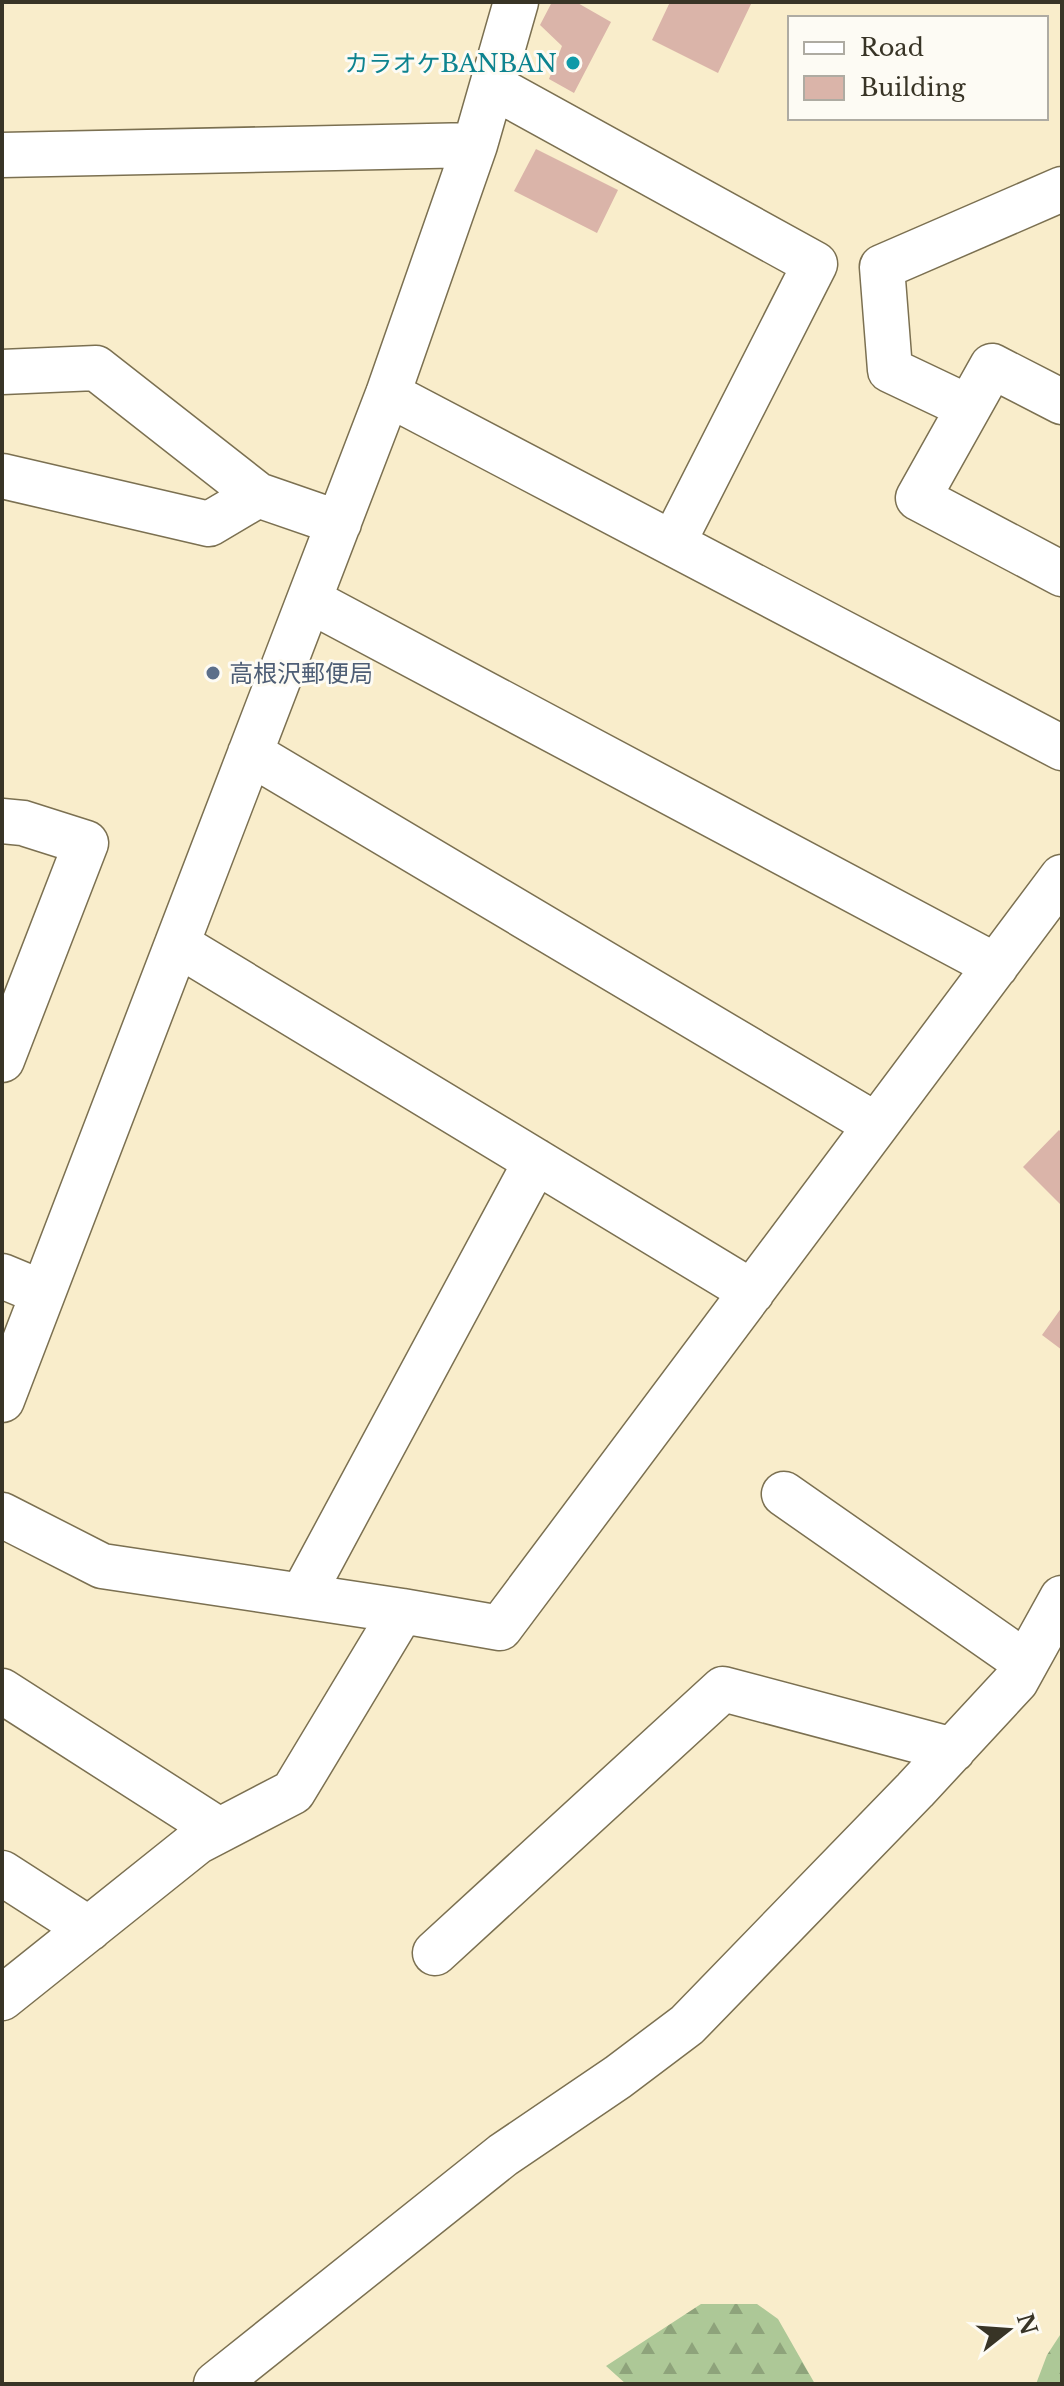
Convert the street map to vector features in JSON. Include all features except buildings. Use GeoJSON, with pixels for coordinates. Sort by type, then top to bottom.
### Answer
{"type":"FeatureCollection","features":[{"type":"Feature","properties":{"kind":"street"},"geometry":{"type":"LineString","coordinates":[[2,1400],[388,394],[475,145],[516,2]]}},
{"type":"Feature","properties":{"kind":"street"},"geometry":{"type":"LineString","coordinates":[[492,86],[815,264],[673,543]]}},
{"type":"Feature","properties":{"kind":"street"},"geometry":{"type":"LineString","coordinates":[[2,155],[475,145]]}},
{"type":"Feature","properties":{"kind":"street"},"geometry":{"type":"LineString","coordinates":[[968,407],[890,370],[882,267],[1062,189]]}},
{"type":"Feature","properties":{"kind":"street"},"geometry":{"type":"LineString","coordinates":[[1062,402],[992,366],[918,498],[1062,574]]}},
{"type":"Feature","properties":{"kind":"street"},"geometry":{"type":"LineString","coordinates":[[2,372],[96,368],[258,495],[339,523]]}},
{"type":"Feature","properties":{"kind":"street"},"geometry":{"type":"LineString","coordinates":[[388,394],[1062,748]]}},
{"type":"Feature","properties":{"kind":"street"},"geometry":{"type":"LineString","coordinates":[[2,476],[209,524],[258,495]]}},
{"type":"Feature","properties":{"kind":"street"},"geometry":{"type":"LineString","coordinates":[[309,600],[996,966]]}},
{"type":"Feature","properties":{"kind":"street"},"geometry":{"type":"LineString","coordinates":[[250,753],[876,1125]]}},
{"type":"Feature","properties":{"kind":"street"},"geometry":{"type":"LineString","coordinates":[[2,821],[23,823],[86,843],[2,1060]]}},
{"type":"Feature","properties":{"kind":"street"},"geometry":{"type":"LineString","coordinates":[[2,1515],[102,1566],[500,1628],[1062,877]]}},
{"type":"Feature","properties":{"kind":"street"},"geometry":{"type":"LineString","coordinates":[[177,944],[752,1292]]}},
{"type":"Feature","properties":{"kind":"street"},"geometry":{"type":"LineString","coordinates":[[302,1596],[536,1161]]}},
{"type":"Feature","properties":{"kind":"street"},"geometry":{"type":"LineString","coordinates":[[2,1276],[43,1293]]}},
{"type":"Feature","properties":{"kind":"street"},"geometry":{"type":"LineString","coordinates":[[784,1494],[1026,1663]]}},
{"type":"Feature","properties":{"kind":"street"},"geometry":{"type":"LineString","coordinates":[[216,2384],[503,2155],[618,2077],[687,2025],[1016,1681],[1062,1598]]}},
{"type":"Feature","properties":{"kind":"street"},"geometry":{"type":"LineString","coordinates":[[2,1998],[197,1842],[293,1792],[402,1611]]}},
{"type":"Feature","properties":{"kind":"street"},"geometry":{"type":"LineString","coordinates":[[435,1953],[723,1689],[953,1750]]}},
{"type":"Feature","properties":{"kind":"street"},"geometry":{"type":"LineString","coordinates":[[2,1691],[219,1830]]}},
{"type":"Feature","properties":{"kind":"street"},"geometry":{"type":"LineString","coordinates":[[2,1873],[89,1929]]}},
{"type":"Feature","properties":{"kind":"green space"},"geometry":{"type":"Polygon","coordinates":[[[701,2304],[757,2304],[778,2319],[815,2384],[626,2384],[606,2366],[701,2304]]]}},
{"type":"Feature","properties":{"kind":"green space"},"geometry":{"type":"Polygon","coordinates":[[[1062,2332],[1062,2384],[1036,2384],[1047,2355],[1062,2332]]]}},
{"type":"Feature","properties":{"kind":"place","name":"カラオケBANBAN"},"geometry":{"type":"Point","coordinates":[573,63]}},
{"type":"Feature","properties":{"kind":"place","name":"高根沢郵便局"},"geometry":{"type":"Point","coordinates":[213,673]}}]}
